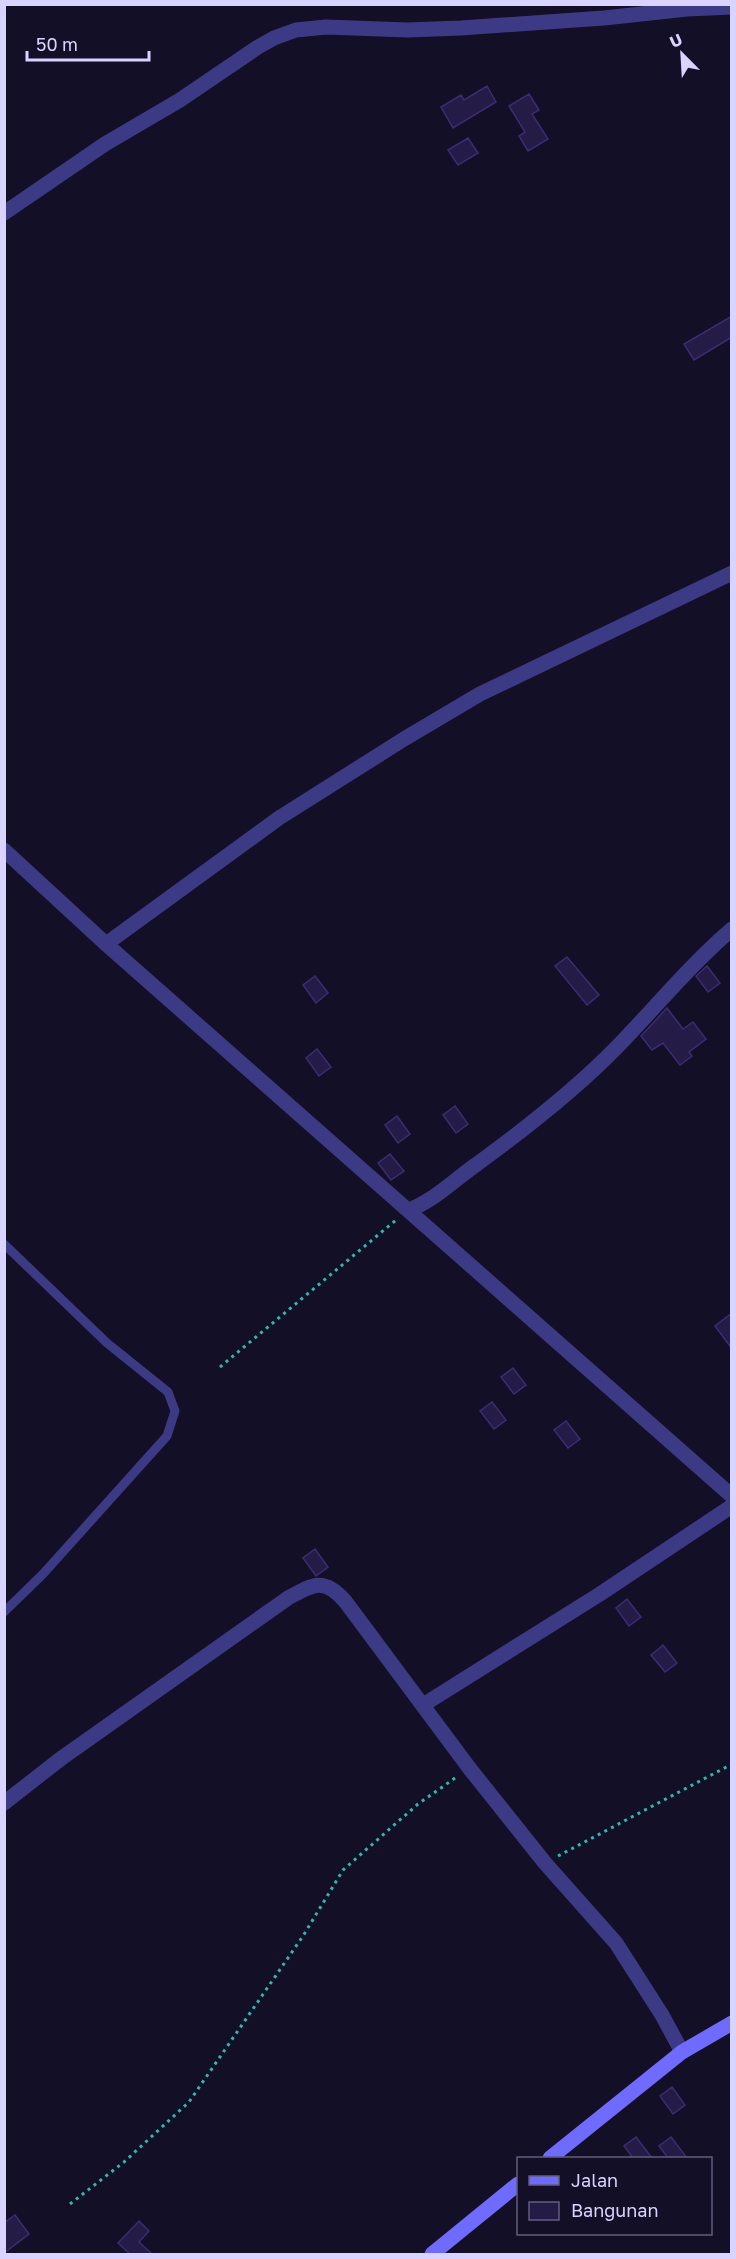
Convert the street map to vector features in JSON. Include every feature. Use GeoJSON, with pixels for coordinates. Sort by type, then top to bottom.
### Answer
{"type":"FeatureCollection","features":[{"type":"Feature","properties":{"kind":"street"},"geometry":{"type":"LineString","coordinates":[[4,213],[105,144],[180,100],[258,47],[296,30],[326,27],[407,30],[461,28],[732,7]]}},
{"type":"Feature","properties":{"kind":"street"},"geometry":{"type":"LineString","coordinates":[[106,944],[279,818],[404,739],[480,694],[732,573]]}},
{"type":"Feature","properties":{"kind":"street"},"geometry":{"type":"LineString","coordinates":[[4,850],[106,944],[732,1496]]}},
{"type":"Feature","properties":{"kind":"street"},"geometry":{"type":"LineString","coordinates":[[409,1210],[435,1196],[504,1144],[573,1087],[616,1048],[708,951],[732,929]]}},
{"type":"Feature","properties":{"kind":"street"},"geometry":{"type":"LineString","coordinates":[[423,1705],[600,1594],[732,1506]]}},
{"type":"Feature","properties":{"kind":"street"},"geometry":{"type":"LineString","coordinates":[[4,1803],[82,1743],[288,1598],[309,1586],[325,1585],[335,1590],[470,1769],[545,1863],[616,1943],[662,2015],[682,2052]]}},
{"type":"Feature","properties":{"kind":"street"},"geometry":{"type":"LineString","coordinates":[[551,2157],[682,2052],[732,2023]]}},
{"type":"Feature","properties":{"kind":"street"},"geometry":{"type":"LineString","coordinates":[[432,2254],[517,2186]]}},
{"type":"Feature","properties":{"kind":"lane"},"geometry":{"type":"LineString","coordinates":[[4,1244],[107,1343],[168,1392],[175,1411],[167,1436],[43,1574],[4,1612]]}},
{"type":"Feature","properties":{"kind":"path"},"geometry":{"type":"LineString","coordinates":[[220,1367],[409,1210]]}},
{"type":"Feature","properties":{"kind":"path"},"geometry":{"type":"LineString","coordinates":[[545,1863],[732,1764]]}},
{"type":"Feature","properties":{"kind":"path"},"geometry":{"type":"LineString","coordinates":[[70,2204],[124,2162],[189,2102],[303,1936],[343,1870],[418,1804],[470,1769]]}},
{"type":"Feature","properties":{"kind":"building"},"geometry":{"type":"Polygon","coordinates":[[[487,86],[496,102],[453,128],[441,107],[461,95],[464,100],[487,86]]]}},
{"type":"Feature","properties":{"kind":"building"},"geometry":{"type":"Polygon","coordinates":[[[529,94],[539,110],[532,114],[548,139],[528,151],[519,136],[525,132],[509,106],[529,94]]]}},
{"type":"Feature","properties":{"kind":"building"},"geometry":{"type":"Polygon","coordinates":[[[468,138],[478,153],[458,165],[448,150],[468,138]]]}},
{"type":"Feature","properties":{"kind":"building"},"geometry":{"type":"Polygon","coordinates":[[[732,316],[732,337],[694,360],[684,344],[732,316]]]}},
{"type":"Feature","properties":{"kind":"building"},"geometry":{"type":"Polygon","coordinates":[[[567,957],[599,995],[587,1005],[555,966],[567,957]]]}},
{"type":"Feature","properties":{"kind":"building"},"geometry":{"type":"Polygon","coordinates":[[[707,966],[720,983],[708,992],[696,976],[707,966]]]}},
{"type":"Feature","properties":{"kind":"building"},"geometry":{"type":"Polygon","coordinates":[[[315,976],[328,993],[316,1003],[303,985],[315,976]]]}},
{"type":"Feature","properties":{"kind":"building"},"geometry":{"type":"Polygon","coordinates":[[[667,1008],[683,1029],[693,1022],[706,1039],[689,1052],[692,1056],[680,1065],[663,1043],[652,1050],[641,1036],[667,1008]]]}},
{"type":"Feature","properties":{"kind":"building"},"geometry":{"type":"Polygon","coordinates":[[[317,1049],[331,1067],[319,1076],[306,1058],[317,1049]]]}},
{"type":"Feature","properties":{"kind":"building"},"geometry":{"type":"Polygon","coordinates":[[[455,1106],[468,1124],[456,1133],[443,1115],[455,1106]]]}},
{"type":"Feature","properties":{"kind":"building"},"geometry":{"type":"Polygon","coordinates":[[[397,1116],[410,1134],[398,1143],[385,1125],[397,1116]]]}},
{"type":"Feature","properties":{"kind":"building"},"geometry":{"type":"Polygon","coordinates":[[[390,1154],[404,1171],[391,1180],[378,1163],[390,1154]]]}},
{"type":"Feature","properties":{"kind":"building"},"geometry":{"type":"Polygon","coordinates":[[[732,1313],[732,1349],[715,1326],[732,1313]]]}},
{"type":"Feature","properties":{"kind":"building"},"geometry":{"type":"Polygon","coordinates":[[[513,1368],[526,1385],[514,1394],[501,1377],[513,1368]]]}},
{"type":"Feature","properties":{"kind":"building"},"geometry":{"type":"Polygon","coordinates":[[[492,1402],[506,1420],[494,1429],[480,1411],[492,1402]]]}},
{"type":"Feature","properties":{"kind":"building"},"geometry":{"type":"Polygon","coordinates":[[[566,1421],[580,1439],[568,1448],[554,1430],[566,1421]]]}},
{"type":"Feature","properties":{"kind":"building"},"geometry":{"type":"Polygon","coordinates":[[[315,1549],[328,1567],[316,1576],[303,1558],[315,1549]]]}},
{"type":"Feature","properties":{"kind":"building"},"geometry":{"type":"Polygon","coordinates":[[[627,1599],[641,1617],[629,1626],[616,1608],[627,1599]]]}},
{"type":"Feature","properties":{"kind":"building"},"geometry":{"type":"Polygon","coordinates":[[[663,1645],[677,1663],[665,1672],[651,1655],[663,1645]]]}},
{"type":"Feature","properties":{"kind":"building"},"geometry":{"type":"Polygon","coordinates":[[[672,2087],[685,2105],[673,2114],[660,2096],[672,2087]]]}},
{"type":"Feature","properties":{"kind":"building"},"geometry":{"type":"Polygon","coordinates":[[[636,2137],[651,2157],[632,2157],[624,2146],[636,2137]]]}},
{"type":"Feature","properties":{"kind":"building"},"geometry":{"type":"Polygon","coordinates":[[[671,2137],[686,2157],[667,2157],[659,2146],[671,2137]]]}},
{"type":"Feature","properties":{"kind":"building"},"geometry":{"type":"Polygon","coordinates":[[[15,2215],[29,2234],[4,2253],[4,2223],[15,2215]]]}},
{"type":"Feature","properties":{"kind":"building"},"geometry":{"type":"Polygon","coordinates":[[[139,2221],[149,2231],[139,2242],[152,2254],[130,2254],[118,2243],[139,2221]]]}}]}
